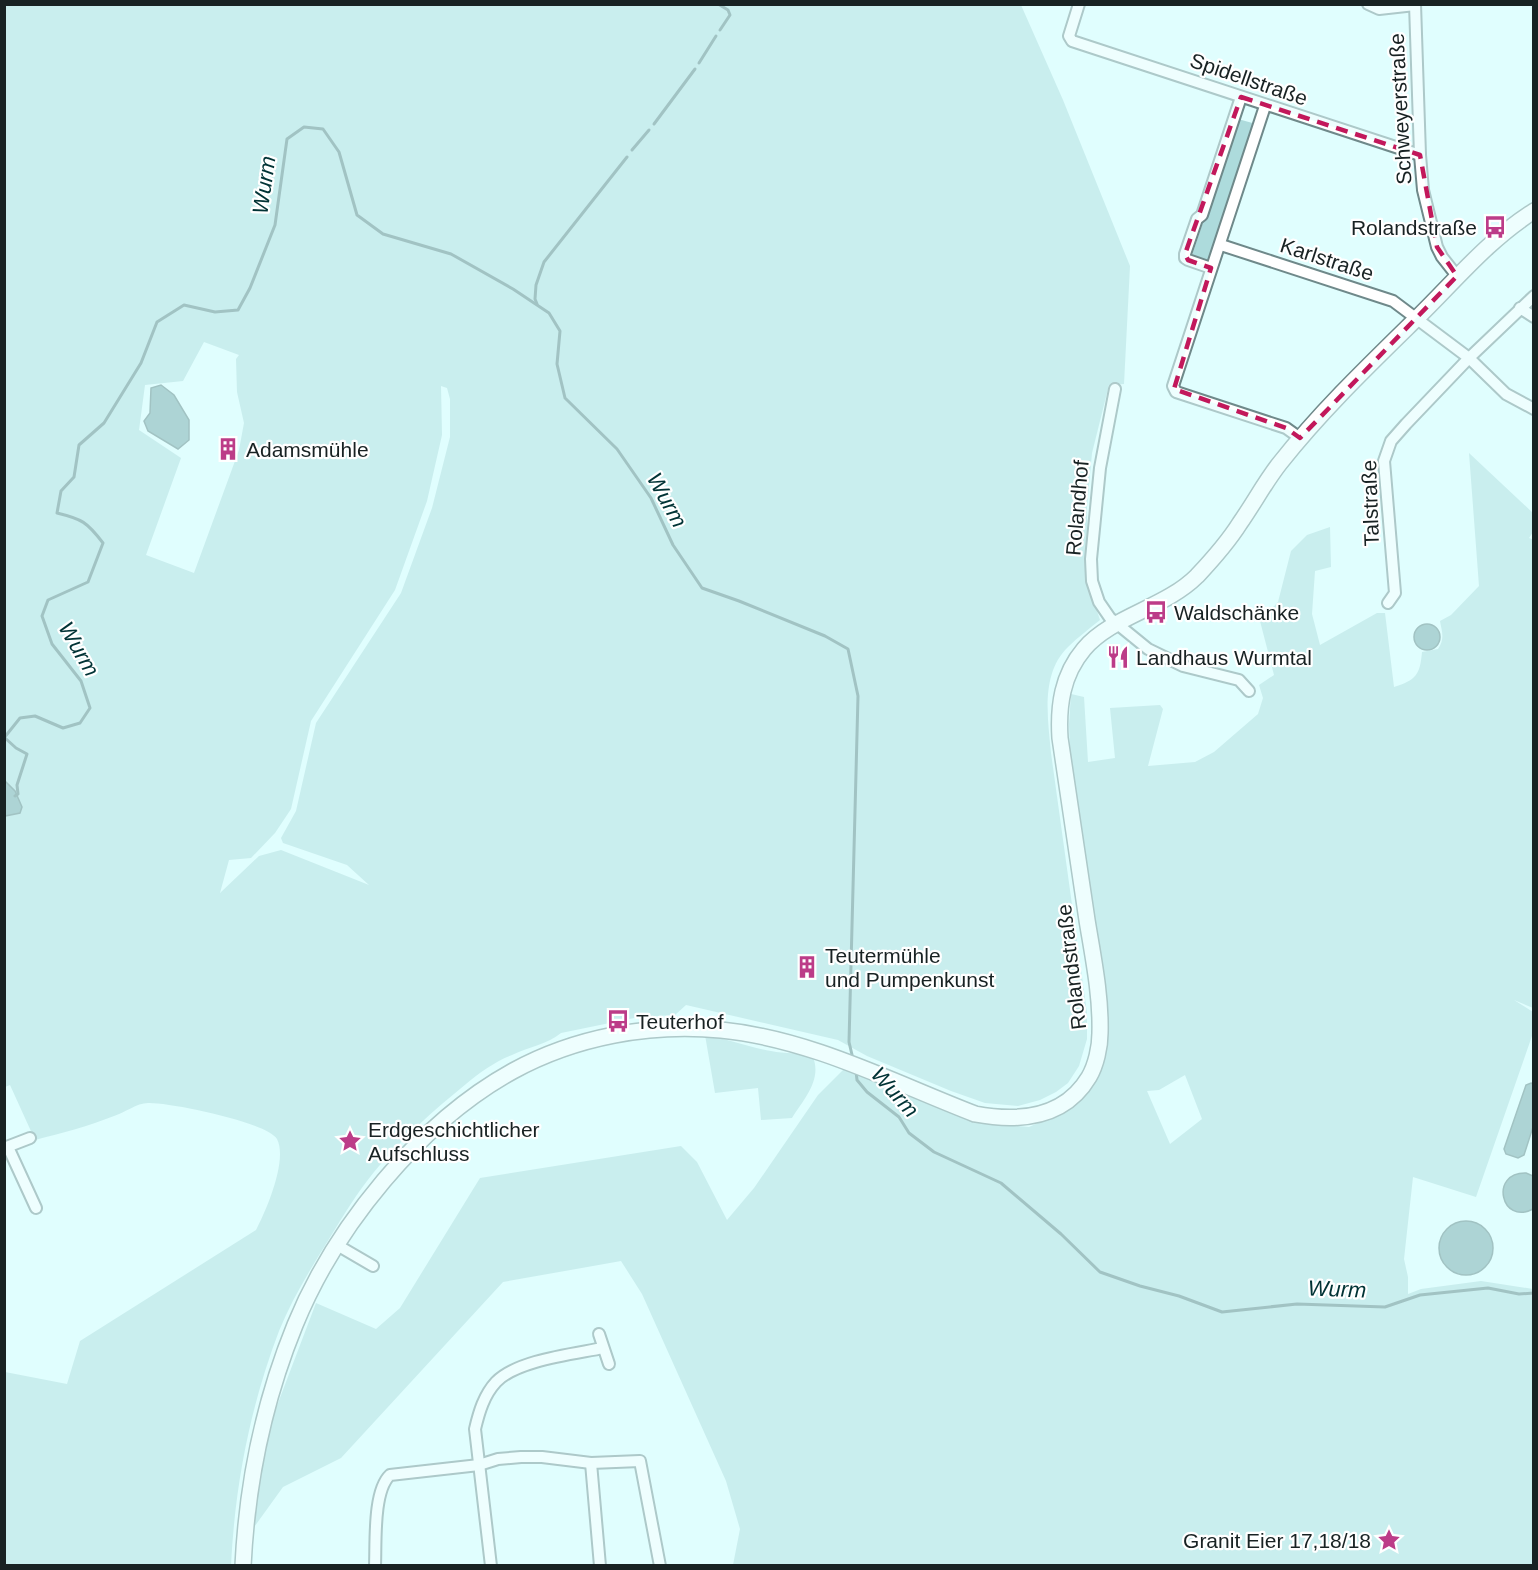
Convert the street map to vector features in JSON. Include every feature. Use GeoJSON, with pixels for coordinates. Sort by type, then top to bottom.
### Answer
{"type":"FeatureCollection","features":[{"type":"Feature","properties":{"kind":"main road","name":"Rolandstraße"},"geometry":{"type":"LineString","coordinates":[[243,1566],[252,1485],[268,1401],[297,1322],[337,1245],[366,1203],[419,1143],[456,1110],[513,1071],[573,1045],[646,1030],[720,1030],[769,1038],[830,1055],[951,1105],[975,1114],[997,1118],[1027,1118],[1046,1113],[1075,1094],[1089,1077],[1098,1051],[1100,1012],[1060,738],[1060,710],[1064,684],[1073,663],[1085,648],[1118,624],[1173,595],[1195,578],[1222,549],[1267,481],[1300,438],[1496,238],[1533,211]]}},
{"type":"Feature","properties":{"kind":"street","name":"Spidellstraße"},"geometry":{"type":"LineString","coordinates":[[1079,4],[1069,36],[1072,41],[1420,155]]}},
{"type":"Feature","properties":{"kind":"street"},"geometry":{"type":"LineString","coordinates":[[1368,4],[1379,9],[1415,5]]}},
{"type":"Feature","properties":{"kind":"street","name":"Schweyerstraße"},"geometry":{"type":"LineString","coordinates":[[1415,5],[1423,190],[1437,247],[1457,276]]}},
{"type":"Feature","properties":{"kind":"street"},"geometry":{"type":"LineString","coordinates":[[1211,268],[1188,260],[1185,254],[1197,219],[1202,215],[1241,98]]}},
{"type":"Feature","properties":{"kind":"street"},"geometry":{"type":"LineString","coordinates":[[1265,106],[1173,386],[1176,392],[1286,428],[1300,438]]}},
{"type":"Feature","properties":{"kind":"street","name":"Karlstraße"},"geometry":{"type":"LineString","coordinates":[[1221,245],[1393,301],[1469,357],[1506,394],[1533,409]]}},
{"type":"Feature","properties":{"kind":"street","name":"Talstraße"},"geometry":{"type":"LineString","coordinates":[[1388,603],[1395,594],[1384,461],[1386,451],[1391,441],[1406,424],[1469,357],[1533,296]]}},
{"type":"Feature","properties":{"kind":"street"},"geometry":{"type":"LineString","coordinates":[[1520,308],[1533,317]]}},
{"type":"Feature","properties":{"kind":"street","name":"Rolandhof"},"geometry":{"type":"LineString","coordinates":[[1115,389],[1100,468],[1091,558],[1092,581],[1098,602],[1118,624]]}},
{"type":"Feature","properties":{"kind":"street"},"geometry":{"type":"LineString","coordinates":[[1118,624],[1148,649],[1164,658],[1183,666],[1239,680],[1249,691]]}},
{"type":"Feature","properties":{"kind":"street"},"geometry":{"type":"LineString","coordinates":[[30,1138],[6,1147],[36,1208]]}},
{"type":"Feature","properties":{"kind":"street"},"geometry":{"type":"LineString","coordinates":[[337,1245],[373,1266]]}},
{"type":"Feature","properties":{"kind":"street"},"geometry":{"type":"LineString","coordinates":[[599,1334],[609,1364]]}},
{"type":"Feature","properties":{"kind":"street"},"geometry":{"type":"LineString","coordinates":[[491,1566],[475,1429],[479,1411],[495,1383],[505,1374],[533,1363],[603,1347]]}},
{"type":"Feature","properties":{"kind":"street"},"geometry":{"type":"LineString","coordinates":[[375,1566],[380,1495],[383,1481],[390,1475],[479,1465],[498,1459],[521,1457],[591,1463],[640,1461],[660,1566]]}},
{"type":"Feature","properties":{"kind":"street"},"geometry":{"type":"LineString","coordinates":[[591,1463],[600,1566]]}},
{"type":"Feature","properties":{"kind":"highlighted area"},"geometry":{"type":"Polygon","coordinates":[[[1241,97],[1420,155],[1437,247],[1457,276],[1300,438],[1286,428],[1174,389],[1211,268],[1188,260],[1185,254],[1241,97]]]}},
{"type":"Feature","properties":{"kind":"shaded area"},"geometry":{"type":"Polygon","coordinates":[[[4,5],[1021,5],[1063,100],[1130,266],[1124,384],[1109,385],[1092,453],[1087,507],[1088,584],[1100,620],[1072,643],[1059,658],[1053,670],[1048,697],[1051,753],[1087,1013],[1087,1039],[1079,1066],[1068,1083],[1040,1100],[1018,1106],[985,1103],[867,1056],[838,1040],[686,1005],[675,1015],[639,1017],[561,1033],[494,1064],[471,1080],[430,1115],[384,1160],[350,1205],[296,1295],[279,1331],[252,1417],[240,1476],[231,1565],[5,1565],[5,1372],[67,1384],[80,1341],[256,1230],[278,1172],[280,1148],[277,1139],[255,1126],[216,1114],[148,1103],[95,1123],[35,1140],[10,1085],[5,1087],[4,5]],[[204,342],[183,381],[145,385],[139,430],[181,458],[146,555],[194,573],[239,450],[244,423],[237,392],[236,359],[239,355],[204,342]],[[441,386],[442,435],[427,501],[395,590],[311,721],[291,809],[275,833],[251,858],[229,860],[220,893],[259,856],[281,850],[369,885],[347,865],[283,843],[281,838],[296,811],[316,723],[401,593],[432,508],[450,437],[450,399],[447,388],[441,386]]]}},
{"type":"Feature","properties":{"kind":"shaded area"},"geometry":{"type":"Polygon","coordinates":[[[1238,119],[1256,124],[1212,262],[1192,255],[1238,119]]]}},
{"type":"Feature","properties":{"kind":"shaded area"},"geometry":{"type":"Polygon","coordinates":[[[161,385],[174,395],[189,420],[189,440],[178,449],[148,431],[144,421],[150,413],[151,388],[161,385]]]}},
{"type":"Feature","properties":{"kind":"shaded area"},"geometry":{"type":"Polygon","coordinates":[[[1469,453],[1533,513],[1533,532],[1529,538],[1534,540],[1533,1008],[1514,1000],[1533,1012],[1533,1033],[1476,1197],[1413,1177],[1404,1259],[1408,1277],[1408,1294],[1421,1289],[1481,1281],[1533,1289],[1533,1565],[733,1565],[740,1529],[726,1481],[642,1294],[621,1261],[503,1282],[341,1458],[283,1487],[252,1530],[267,1432],[316,1303],[376,1329],[400,1308],[480,1178],[681,1146],[697,1162],[727,1220],[754,1188],[818,1095],[844,1069],[978,1122],[1029,1127],[1069,1109],[1095,1082],[1107,1046],[1103,979],[1070,761],[1071,694],[1084,697],[1088,762],[1115,758],[1110,708],[1160,705],[1163,709],[1148,766],[1195,762],[1214,752],[1258,714],[1263,698],[1259,685],[1274,675],[1260,621],[1278,602],[1291,551],[1307,535],[1330,527],[1331,567],[1315,571],[1312,614],[1320,645],[1377,613],[1385,613],[1394,687],[1416,676],[1422,652],[1438,649],[1440,645],[1442,632],[1440,621],[1451,615],[1479,586],[1469,453]],[[1185,1075],[1159,1090],[1147,1091],[1170,1144],[1202,1119],[1185,1075]]]}},
{"type":"Feature","properties":{"kind":"shaded area"},"geometry":{"type":"Polygon","coordinates":[[[1427,624],[1436,628],[1440,637],[1436,646],[1427,650],[1418,646],[1414,637],[1418,628],[1427,624]]]}},
{"type":"Feature","properties":{"kind":"shaded area"},"geometry":{"type":"Polygon","coordinates":[[[4,780],[15,791],[22,807],[20,813],[5,816],[4,780]]]}},
{"type":"Feature","properties":{"kind":"shaded area"},"geometry":{"type":"Polygon","coordinates":[[[705,1035],[776,1052],[813,1057],[815,1074],[813,1081],[792,1118],[761,1120],[758,1088],[715,1093],[705,1035]]]}},
{"type":"Feature","properties":{"kind":"shaded area"},"geometry":{"type":"Polygon","coordinates":[[[1533,1084],[1533,1127],[1524,1155],[1518,1158],[1506,1154],[1504,1149],[1526,1085],[1533,1084]]]}},
{"type":"Feature","properties":{"kind":"shaded area"},"geometry":{"type":"Polygon","coordinates":[[[1526,1173],[1533,1176],[1533,1209],[1522,1212],[1513,1210],[1507,1205],[1504,1188],[1507,1181],[1514,1175],[1526,1173]]]}},
{"type":"Feature","properties":{"kind":"shaded area"},"geometry":{"type":"Polygon","coordinates":[[[1466,1221],[1476,1223],[1485,1229],[1491,1238],[1493,1248],[1491,1258],[1485,1267],[1476,1273],[1466,1275],[1456,1273],[1447,1267],[1441,1258],[1439,1248],[1441,1238],[1447,1229],[1456,1223],[1466,1221]]]}},
{"type":"Feature","properties":{"kind":"waterway"},"geometry":{"type":"LineString","coordinates":[[718,4],[728,10],[730,15],[720,30]]}},
{"type":"Feature","properties":{"kind":"waterway"},"geometry":{"type":"LineString","coordinates":[[699,63],[716,36]]}},
{"type":"Feature","properties":{"kind":"waterway"},"geometry":{"type":"LineString","coordinates":[[654,124],[695,69]]}},
{"type":"Feature","properties":{"kind":"waterway","name":"Wurm"},"geometry":{"type":"LineString","coordinates":[[4,738],[20,718],[35,716],[63,728],[80,723],[90,708],[81,681],[52,644],[42,616],[48,600],[88,582],[103,543],[83,522],[57,513],[61,491],[74,477],[79,445],[104,423],[141,363],[157,322],[184,305],[215,312],[238,310],[250,288],[275,225],[287,139],[304,127],[323,129],[339,152],[357,215],[383,234],[451,254],[513,289],[549,313],[560,331],[557,364],[565,398],[617,449],[651,498],[673,545],[702,588],[825,636],[848,649],[858,696],[849,1042],[853,1059]]}},
{"type":"Feature","properties":{"kind":"waterway"},"geometry":{"type":"LineString","coordinates":[[632,150],[649,130]]}},
{"type":"Feature","properties":{"kind":"waterway"},"geometry":{"type":"LineString","coordinates":[[537,304],[536,285],[544,262],[627,157]]}},
{"type":"Feature","properties":{"kind":"waterway"},"geometry":{"type":"LineString","coordinates":[[5,738],[27,754],[17,785],[18,794],[15,796]]}},
{"type":"Feature","properties":{"kind":"waterway","name":"Wurm"},"geometry":{"type":"LineString","coordinates":[[856,1071],[857,1080],[867,1092],[899,1117],[909,1133],[934,1152],[1001,1183],[1061,1234],[1100,1272],[1140,1286],[1179,1296],[1222,1312],[1297,1304],[1385,1307],[1420,1295],[1488,1288],[1519,1294],[1534,1293]]}},
{"type":"Feature","properties":{"kind":"place","name":"Rolandstraße"},"geometry":{"type":"Point","coordinates":[1495,227]}},
{"type":"Feature","properties":{"kind":"place","name":"Adamsmühle"},"geometry":{"type":"Point","coordinates":[228,449]}},
{"type":"Feature","properties":{"kind":"place","name":"Waldschänke"},"geometry":{"type":"Point","coordinates":[1156,612]}},
{"type":"Feature","properties":{"kind":"place","name":"Landhaus Wurmtal"},"geometry":{"type":"Point","coordinates":[1118,657]}},
{"type":"Feature","properties":{"kind":"place","name":"Teutermühle und Pumpenkunst"},"geometry":{"type":"Point","coordinates":[807,967]}},
{"type":"Feature","properties":{"kind":"place","name":"Teuterhof"},"geometry":{"type":"Point","coordinates":[618,1021]}},
{"type":"Feature","properties":{"kind":"place","name":"Erdgeschichtlicher Aufschluss"},"geometry":{"type":"Point","coordinates":[350,1141]}},
{"type":"Feature","properties":{"kind":"place","name":"Granit Eier 17,18/18"},"geometry":{"type":"Point","coordinates":[1389,1540]}}]}
